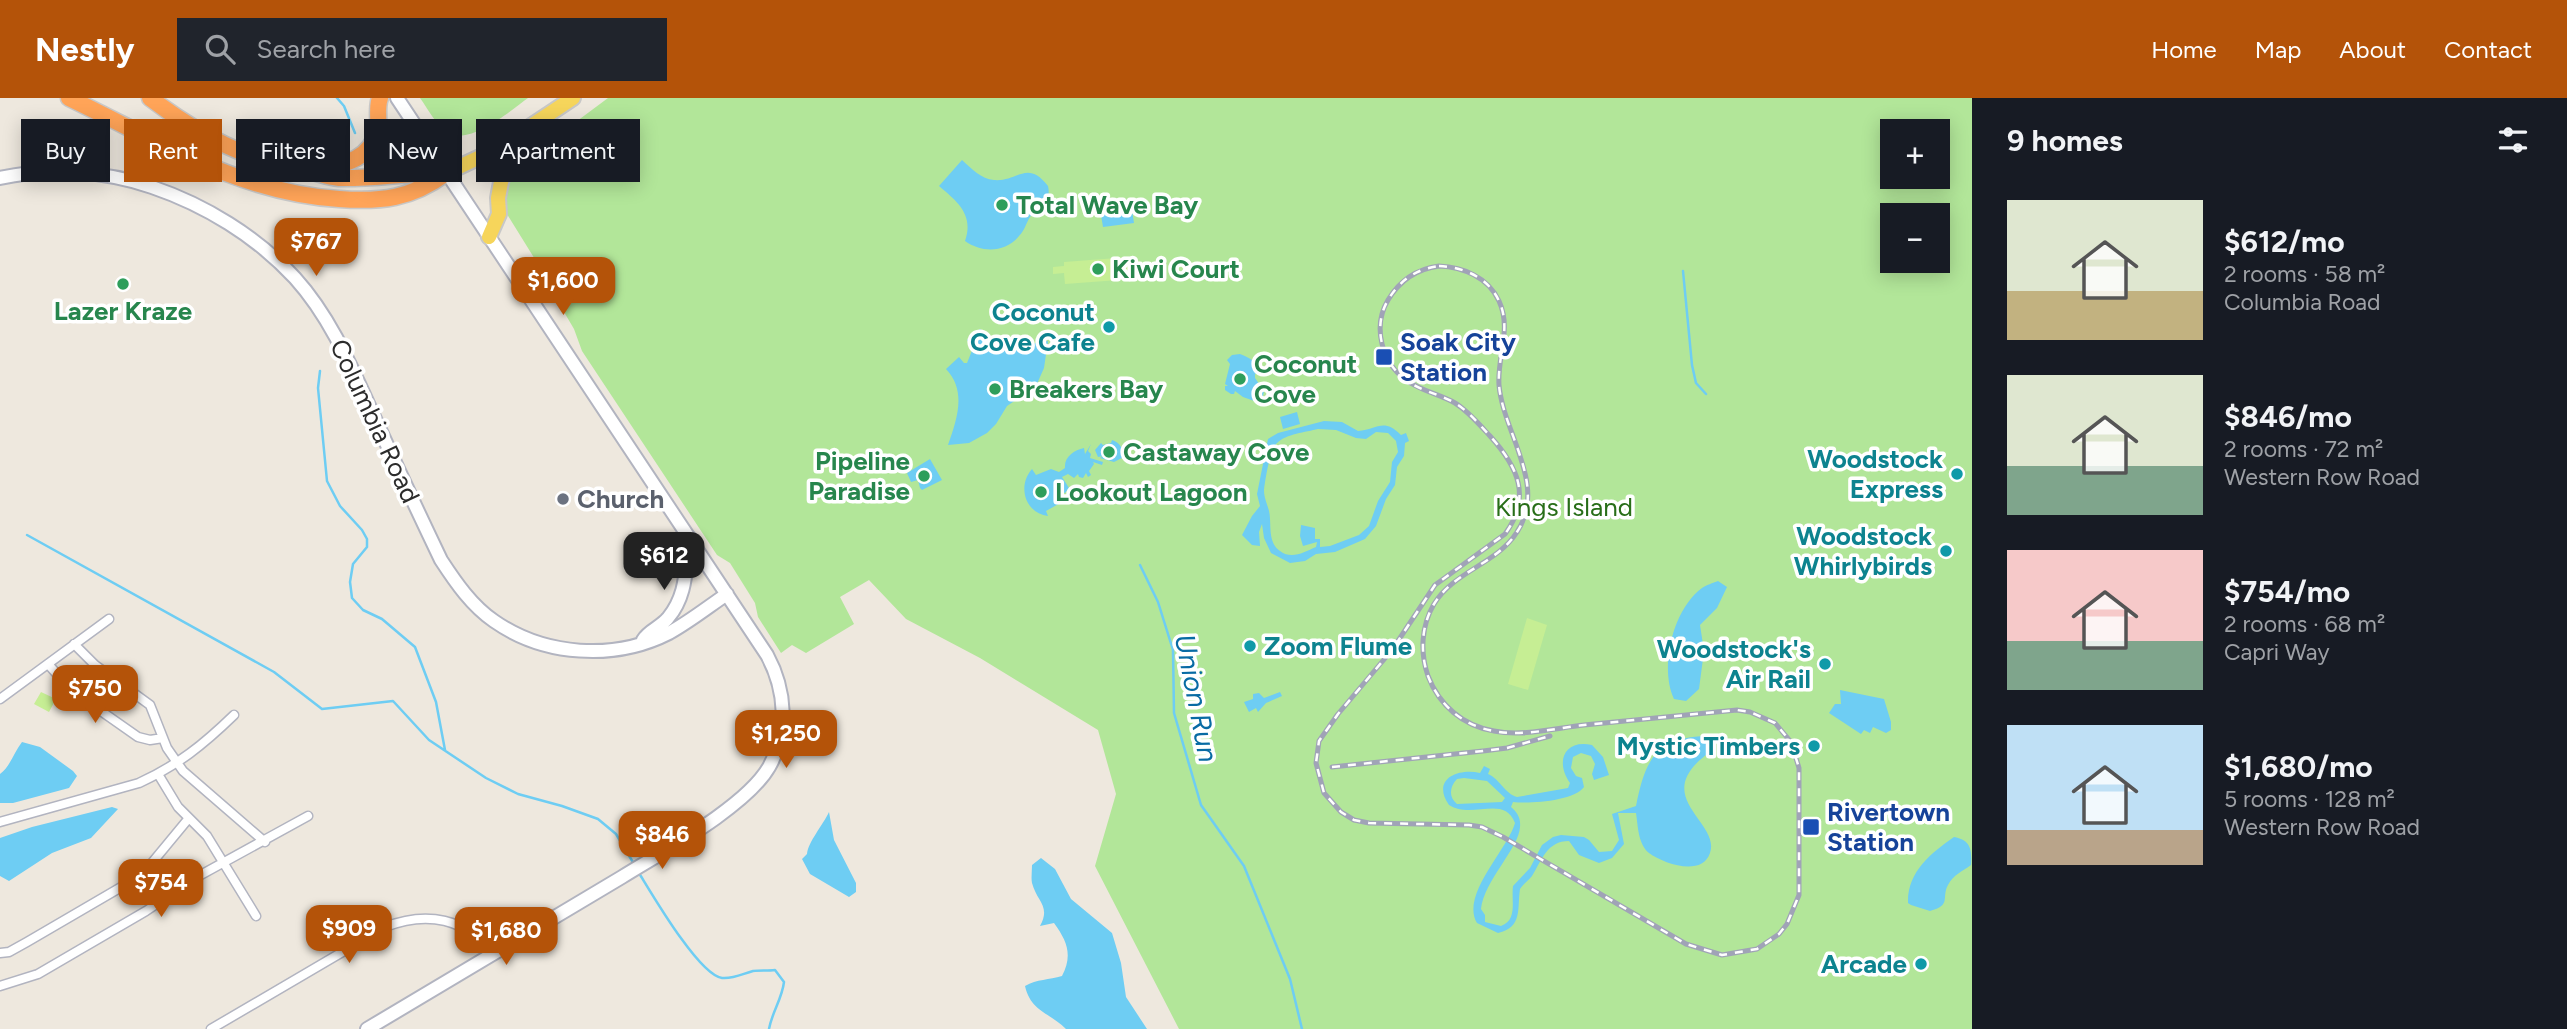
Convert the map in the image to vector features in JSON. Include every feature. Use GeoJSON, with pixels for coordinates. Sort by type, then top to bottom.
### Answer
{"type":"FeatureCollection","features":[{"type":"Feature","properties":{"kind":"highway"},"geometry":{"type":"LineString","coordinates":[[69,98],[205,166],[259,186],[288,193],[355,200],[413,193],[434,182]]}},
{"type":"Feature","properties":{"kind":"highway"},"geometry":{"type":"LineString","coordinates":[[150,98],[183,123],[236,152]]}},
{"type":"Feature","properties":{"kind":"highway"},"geometry":{"type":"LineString","coordinates":[[350,161],[364,154],[372,144],[377,133],[380,98]]}},
{"type":"Feature","properties":{"kind":"main road"},"geometry":{"type":"LineString","coordinates":[[542,119],[573,98]]}},
{"type":"Feature","properties":{"kind":"main road"},"geometry":{"type":"LineString","coordinates":[[489,237],[499,214],[497,204],[501,182]]}},
{"type":"Feature","properties":{"kind":"street"},"geometry":{"type":"LineString","coordinates":[[397,98],[411,119]]}},
{"type":"Feature","properties":{"kind":"street","name":"Columbia Road"},"geometry":{"type":"LineString","coordinates":[[0,178],[67,172],[127,180],[186,199],[237,229],[293,277],[323,316],[346,355],[442,561],[458,586],[473,602],[492,620],[519,636],[557,648],[590,652],[640,644],[668,633],[727,594]]}},
{"type":"Feature","properties":{"kind":"street"},"geometry":{"type":"LineString","coordinates":[[367,1029],[626,874],[748,793],[768,768],[781,737],[783,720],[776,671],[452,182]]}},
{"type":"Feature","properties":{"kind":"street"},"geometry":{"type":"LineString","coordinates":[[640,644],[647,634],[666,621],[674,611],[685,587],[690,538]]}},
{"type":"Feature","properties":{"kind":"street"},"geometry":{"type":"LineString","coordinates":[[0,699],[108,619]]}},
{"type":"Feature","properties":{"kind":"street"},"geometry":{"type":"LineString","coordinates":[[74,644],[94,665],[150,705],[163,738],[177,763],[265,842]]}},
{"type":"Feature","properties":{"kind":"street"},"geometry":{"type":"LineString","coordinates":[[48,664],[71,690],[138,737],[150,740],[163,738]]}},
{"type":"Feature","properties":{"kind":"street"},"geometry":{"type":"LineString","coordinates":[[0,822],[139,783],[177,763],[204,744],[234,715]]}},
{"type":"Feature","properties":{"kind":"street"},"geometry":{"type":"LineString","coordinates":[[158,774],[169,796],[207,836],[257,916]]}},
{"type":"Feature","properties":{"kind":"street"},"geometry":{"type":"LineString","coordinates":[[0,986],[38,974],[146,911],[197,877],[308,816]]}},
{"type":"Feature","properties":{"kind":"street"},"geometry":{"type":"LineString","coordinates":[[0,953],[9,952],[135,879],[146,870],[189,818]]}},
{"type":"Feature","properties":{"kind":"street"},"geometry":{"type":"LineString","coordinates":[[211,1029],[385,927],[403,920],[423,917],[460,924],[475,934],[493,956]]}},
{"type":"Feature","properties":{"kind":"green space"},"geometry":{"type":"Polygon","coordinates":[[[420,98],[528,98],[499,119],[476,119],[476,132],[466,135],[462,135],[462,119],[434,119],[420,98]]]}},
{"type":"Feature","properties":{"kind":"green space","name":"Kings Island"},"geometry":{"type":"Polygon","coordinates":[[[608,98],[1972,98],[1972,1029],[1179,1029],[1095,866],[1116,794],[1098,730],[980,658],[906,619],[869,580],[840,597],[854,624],[806,653],[792,645],[781,653],[758,617],[755,603],[730,563],[717,555],[582,351],[574,329],[546,277],[505,211],[503,193],[507,182],[640,182],[640,119],[580,119],[608,98]]]}},
{"type":"Feature","properties":{"kind":"green space","name":"Kiwi Court"},"geometry":{"type":"Polygon","coordinates":[[[1130,257],[1132,279],[1065,284],[1064,273],[1053,274],[1053,267],[1064,266],[1064,262],[1130,257]]]}},
{"type":"Feature","properties":{"kind":"green space"},"geometry":{"type":"Polygon","coordinates":[[[1527,618],[1547,625],[1528,690],[1508,684],[1527,618]]]}},
{"type":"Feature","properties":{"kind":"green space"},"geometry":{"type":"Polygon","coordinates":[[[41,692],[56,699],[49,712],[34,704],[41,692]]]}},
{"type":"Feature","properties":{"kind":"water","name":"Total Wave Bay"},"geometry":{"type":"Polygon","coordinates":[[[962,160],[985,178],[1002,180],[1028,173],[1041,178],[1048,186],[1046,201],[1033,213],[1021,234],[1007,246],[986,249],[965,241],[966,216],[939,186],[962,160]]]}},
{"type":"Feature","properties":{"kind":"water"},"geometry":{"type":"Polygon","coordinates":[[[1131,204],[1134,223],[1103,227],[1100,209],[1131,204]]]}},
{"type":"Feature","properties":{"kind":"water","name":"Breakers Bay"},"geometry":{"type":"Polygon","coordinates":[[[980,329],[1004,343],[1021,345],[1048,341],[1044,368],[1036,386],[1007,406],[987,433],[969,443],[948,445],[957,415],[958,396],[956,386],[946,369],[959,357],[967,363],[973,348],[967,340],[980,329]]]}},
{"type":"Feature","properties":{"kind":"water","name":"Coconut Cove"},"geometry":{"type":"Polygon","coordinates":[[[1240,354],[1258,365],[1260,372],[1255,374],[1255,378],[1264,391],[1257,402],[1235,391],[1231,394],[1225,390],[1225,386],[1228,386],[1225,384],[1230,364],[1227,360],[1232,355],[1240,354]]]}},
{"type":"Feature","properties":{"kind":"water"},"geometry":{"type":"Polygon","coordinates":[[[1297,412],[1300,424],[1283,429],[1280,417],[1297,412]]]}},
{"type":"Feature","properties":{"kind":"water"},"geometry":{"type":"Polygon","coordinates":[[[1324,421],[1342,422],[1358,431],[1384,426],[1401,435],[1406,433],[1409,441],[1405,443],[1404,456],[1397,467],[1395,485],[1386,499],[1376,526],[1365,539],[1335,552],[1316,554],[1305,561],[1290,563],[1271,553],[1264,538],[1262,524],[1259,532],[1260,546],[1252,545],[1242,535],[1260,506],[1257,494],[1268,439],[1278,433],[1324,421]],[[1318,429],[1291,435],[1274,446],[1264,493],[1273,543],[1284,554],[1298,554],[1316,547],[1317,542],[1303,546],[1301,525],[1315,528],[1315,539],[1320,539],[1320,547],[1359,535],[1369,526],[1378,501],[1390,482],[1392,462],[1398,452],[1396,441],[1388,433],[1376,432],[1366,439],[1336,430],[1318,429]]]}},
{"type":"Feature","properties":{"kind":"water","name":"Castaway Cove"},"geometry":{"type":"Polygon","coordinates":[[[1112,440],[1120,445],[1123,452],[1122,458],[1114,462],[1100,458],[1103,456],[1098,457],[1095,450],[1101,443],[1111,443],[1112,440]]]}},
{"type":"Feature","properties":{"kind":"water","name":"Lookout Lagoon"},"geometry":{"type":"Polygon","coordinates":[[[1091,444],[1088,451],[1090,458],[1103,462],[1102,465],[1093,462],[1089,471],[1091,475],[1088,477],[1086,473],[1083,478],[1078,474],[1074,478],[1068,474],[1062,477],[1069,488],[1065,493],[1058,491],[1063,493],[1064,501],[1046,511],[1048,516],[1034,510],[1024,491],[1027,476],[1032,469],[1036,475],[1051,469],[1059,472],[1065,468],[1070,455],[1084,448],[1085,454],[1091,444]]]}},
{"type":"Feature","properties":{"kind":"water","name":"Pipeline Paradise"},"geometry":{"type":"Polygon","coordinates":[[[930,459],[942,480],[922,490],[918,480],[911,482],[907,473],[930,459]]]}},
{"type":"Feature","properties":{"kind":"water"},"geometry":{"type":"Polygon","coordinates":[[[1718,581],[1727,587],[1717,608],[1700,625],[1704,651],[1699,689],[1686,701],[1674,699],[1668,671],[1676,624],[1692,597],[1704,587],[1718,581]]]}},
{"type":"Feature","properties":{"kind":"water"},"geometry":{"type":"Polygon","coordinates":[[[1840,690],[1884,699],[1891,730],[1886,733],[1873,727],[1870,733],[1864,730],[1861,734],[1829,713],[1835,704],[1841,704],[1840,690]]]}},
{"type":"Feature","properties":{"kind":"water"},"geometry":{"type":"Polygon","coordinates":[[[1280,692],[1282,696],[1266,703],[1258,712],[1256,708],[1249,712],[1244,702],[1253,699],[1253,694],[1259,693],[1264,698],[1280,692]]]}},
{"type":"Feature","properties":{"kind":"water"},"geometry":{"type":"Polygon","coordinates":[[[1703,736],[1708,739],[1710,745],[1710,752],[1692,768],[1685,782],[1685,795],[1690,807],[1711,841],[1706,860],[1699,865],[1682,866],[1656,857],[1643,845],[1636,813],[1618,813],[1624,844],[1612,858],[1599,863],[1579,855],[1569,841],[1555,844],[1546,852],[1532,876],[1520,889],[1517,916],[1512,926],[1498,933],[1477,923],[1473,912],[1475,899],[1515,823],[1503,810],[1467,810],[1449,805],[1443,788],[1450,777],[1463,772],[1480,773],[1484,766],[1490,769],[1488,774],[1517,797],[1568,788],[1570,783],[1565,775],[1563,760],[1569,749],[1575,745],[1592,745],[1603,757],[1609,775],[1594,780],[1592,774],[1595,764],[1591,756],[1581,753],[1573,757],[1571,768],[1576,776],[1582,778],[1584,787],[1571,796],[1513,802],[1511,807],[1520,821],[1518,835],[1488,887],[1481,909],[1485,922],[1501,926],[1512,915],[1513,886],[1530,868],[1542,845],[1561,835],[1584,837],[1599,852],[1612,851],[1619,840],[1612,814],[1636,806],[1643,777],[1654,756],[1673,742],[1703,736]],[[1457,779],[1452,788],[1452,798],[1457,804],[1502,802],[1505,798],[1487,781],[1457,779]]]}},
{"type":"Feature","properties":{"kind":"water"},"geometry":{"type":"Polygon","coordinates":[[[22,742],[40,747],[73,771],[77,776],[69,788],[13,803],[0,803],[0,774],[22,742]]]}},
{"type":"Feature","properties":{"kind":"water"},"geometry":{"type":"Polygon","coordinates":[[[112,807],[118,809],[91,838],[52,853],[9,881],[0,876],[0,838],[112,807]]]}},
{"type":"Feature","properties":{"kind":"water"},"geometry":{"type":"Polygon","coordinates":[[[829,812],[834,840],[856,883],[856,892],[849,897],[810,874],[802,859],[829,812]]]}},
{"type":"Feature","properties":{"kind":"water"},"geometry":{"type":"Polygon","coordinates":[[[1954,837],[1969,846],[1971,865],[1950,882],[1944,904],[1937,909],[1930,911],[1911,905],[1908,903],[1909,892],[1916,873],[1929,857],[1954,837]]]}},
{"type":"Feature","properties":{"kind":"water"},"geometry":{"type":"Polygon","coordinates":[[[1041,858],[1055,869],[1071,899],[1112,933],[1121,963],[1126,997],[1147,1029],[1066,1029],[1036,1007],[1028,995],[1025,986],[1062,976],[1068,955],[1065,942],[1054,923],[1040,926],[1044,909],[1032,883],[1032,865],[1041,858]]]}},
{"type":"Feature","properties":{"kind":"waterway","name":"Union Run"},"geometry":{"type":"LineString","coordinates":[[337,98],[344,106],[355,133]]}},
{"type":"Feature","properties":{"kind":"waterway"},"geometry":{"type":"LineString","coordinates":[[1683,271],[1692,365],[1696,383],[1706,394]]}},
{"type":"Feature","properties":{"kind":"waterway","name":"Union Run"},"geometry":{"type":"LineString","coordinates":[[320,371],[318,388],[327,481],[340,506],[367,539],[367,547],[353,564],[350,582],[352,598],[363,610],[382,619],[415,647],[436,702],[445,750]]}},
{"type":"Feature","properties":{"kind":"waterway"},"geometry":{"type":"LineString","coordinates":[[27,535],[274,672],[322,709],[393,701],[429,740],[486,778],[518,794],[598,819],[616,834],[634,864]]}},
{"type":"Feature","properties":{"kind":"waterway","name":"Union Run"},"geometry":{"type":"LineString","coordinates":[[1140,565],[1158,602],[1173,650],[1174,713],[1201,805],[1244,866],[1290,979],[1302,1029]]}},
{"type":"Feature","properties":{"kind":"waterway","name":"Union Run"},"geometry":{"type":"LineString","coordinates":[[639,873],[689,949],[712,973],[726,978],[753,971],[775,970],[784,982],[769,1029]]}},
{"type":"Feature","properties":{"kind":"railway"},"geometry":{"type":"LineString","coordinates":[[1439,266],[1466,271],[1482,280],[1494,293],[1503,311],[1504,332],[1499,385],[1502,403],[1526,477],[1528,496],[1525,514],[1509,543],[1453,583],[1434,604],[1424,630],[1423,649],[1428,676],[1446,705],[1462,719],[1505,733],[1527,733],[1737,710],[1750,712],[1775,723],[1791,742],[1799,768],[1799,895],[1787,924],[1779,934],[1757,949],[1722,955],[1686,944],[1482,827],[1369,823],[1354,820],[1341,812],[1324,793],[1316,763],[1319,741],[1392,650],[1435,585],[1505,534],[1518,507],[1518,483],[1500,448],[1460,406],[1412,384],[1398,373],[1382,344],[1380,333],[1383,310],[1393,293],[1403,281],[1416,273],[1439,266]]}},
{"type":"Feature","properties":{"kind":"railway"},"geometry":{"type":"LineString","coordinates":[[1332,767],[1507,748],[1550,736]]}},
{"type":"Feature","properties":{"kind":"place","name":"Total Wave Bay"},"geometry":{"type":"Point","coordinates":[1002,205]}},
{"type":"Feature","properties":{"kind":"place","name":"Kiwi Court"},"geometry":{"type":"Point","coordinates":[1098,269]}},
{"type":"Feature","properties":{"kind":"place","name":"Lazer Kraze"},"geometry":{"type":"Point","coordinates":[123,284]}},
{"type":"Feature","properties":{"kind":"place","name":"Coconut Cove Cafe"},"geometry":{"type":"Point","coordinates":[1109,327]}},
{"type":"Feature","properties":{"kind":"place","name":"Soak City Station"},"geometry":{"type":"Point","coordinates":[1384,357]}},
{"type":"Feature","properties":{"kind":"place","name":"Coconut Cove"},"geometry":{"type":"Point","coordinates":[1240,379]}},
{"type":"Feature","properties":{"kind":"place","name":"Breakers Bay"},"geometry":{"type":"Point","coordinates":[995,389]}},
{"type":"Feature","properties":{"kind":"place","name":"Castaway Cove"},"geometry":{"type":"Point","coordinates":[1109,452]}},
{"type":"Feature","properties":{"kind":"place","name":"Woodstock Express"},"geometry":{"type":"Point","coordinates":[1957,474]}},
{"type":"Feature","properties":{"kind":"place","name":"Pipeline Paradise"},"geometry":{"type":"Point","coordinates":[924,476]}},
{"type":"Feature","properties":{"kind":"place","name":"Lookout Lagoon"},"geometry":{"type":"Point","coordinates":[1041,492]}},
{"type":"Feature","properties":{"kind":"place","name":"Church"},"geometry":{"type":"Point","coordinates":[563,499]}},
{"type":"Feature","properties":{"kind":"place","name":"Woodstock Whirlybirds"},"geometry":{"type":"Point","coordinates":[1946,551]}},
{"type":"Feature","properties":{"kind":"place","name":"Zoom Flume"},"geometry":{"type":"Point","coordinates":[1250,646]}},
{"type":"Feature","properties":{"kind":"place","name":"Woodstock's Air Rail"},"geometry":{"type":"Point","coordinates":[1825,664]}},
{"type":"Feature","properties":{"kind":"place","name":"Mystic Timbers"},"geometry":{"type":"Point","coordinates":[1814,746]}},
{"type":"Feature","properties":{"kind":"place","name":"Rivertown Station"},"geometry":{"type":"Point","coordinates":[1811,827]}},
{"type":"Feature","properties":{"kind":"place","name":"Arcade"},"geometry":{"type":"Point","coordinates":[1921,964]}}]}
